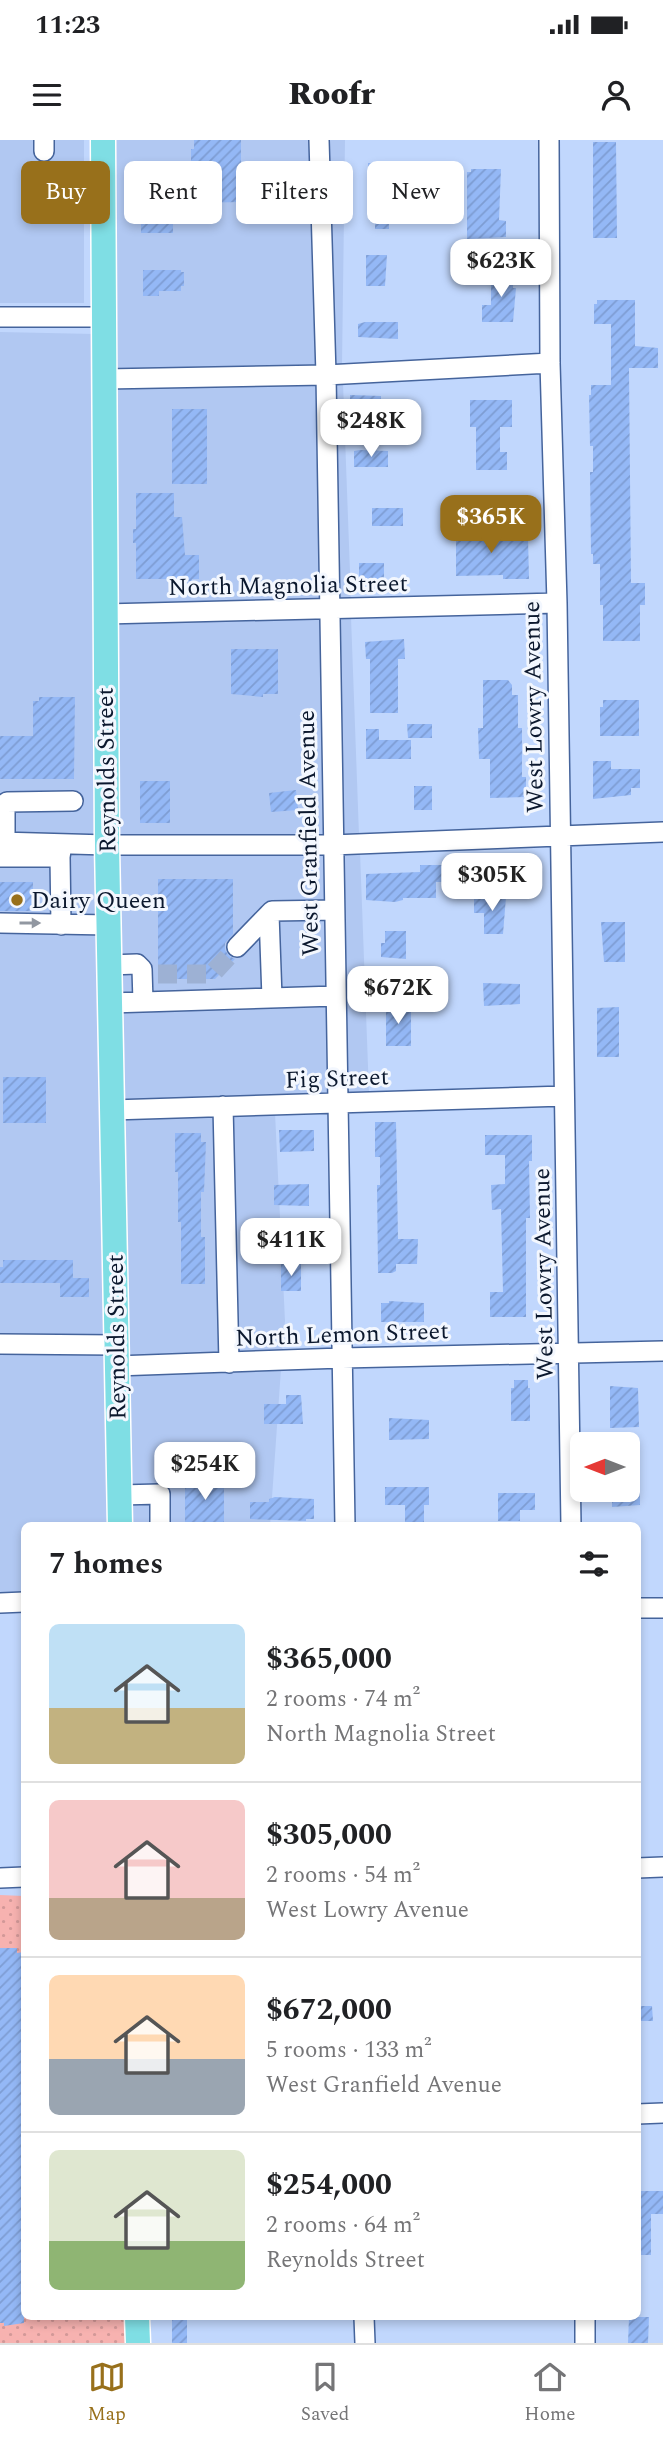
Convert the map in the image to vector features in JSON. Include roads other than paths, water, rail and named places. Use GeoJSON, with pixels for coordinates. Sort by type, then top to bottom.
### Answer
{"type":"FeatureCollection","features":[{"type":"Feature","properties":{"kind":"main road","name":"Reynolds Street"},"geometry":{"type":"LineString","coordinates":[[103,140],[107,845],[120,1522]]}},
{"type":"Feature","properties":{"kind":"main road"},"geometry":{"type":"LineString","coordinates":[[138,2320],[138,2343]]}},
{"type":"Feature","properties":{"kind":"street","name":"West Granfield Avenue"},"geometry":{"type":"LineString","coordinates":[[319,140],[326,375],[345,1522]]}},
{"type":"Feature","properties":{"kind":"street","name":"West Lowry Avenue"},"geometry":{"type":"LineString","coordinates":[[549,140],[550,363],[557,603],[571,1522]]}},
{"type":"Feature","properties":{"kind":"street"},"geometry":{"type":"LineString","coordinates":[[0,317],[104,317]]}},
{"type":"Feature","properties":{"kind":"street"},"geometry":{"type":"LineString","coordinates":[[105,379],[326,375],[550,363]]}},
{"type":"Feature","properties":{"kind":"street","name":"North Magnolia Street"},"geometry":{"type":"LineString","coordinates":[[105,614],[557,603]]}},
{"type":"Feature","properties":{"kind":"street"},"geometry":{"type":"LineString","coordinates":[[73,801],[7,802],[2,847],[61,850],[107,845],[332,845],[663,832]]}},
{"type":"Feature","properties":{"kind":"street"},"geometry":{"type":"LineString","coordinates":[[61,850],[61,925]]}},
{"type":"Feature","properties":{"kind":"street"},"geometry":{"type":"LineString","coordinates":[[237,947],[272,911],[334,910]]}},
{"type":"Feature","properties":{"kind":"street"},"geometry":{"type":"LineString","coordinates":[[269,914],[272,998]]}},
{"type":"Feature","properties":{"kind":"street"},"geometry":{"type":"LineString","coordinates":[[0,923],[108,925]]}},
{"type":"Feature","properties":{"kind":"street"},"geometry":{"type":"LineString","coordinates":[[109,965],[138,964],[150,974],[143,1002]]}},
{"type":"Feature","properties":{"kind":"street"},"geometry":{"type":"LineString","coordinates":[[110,1003],[336,996]]}},
{"type":"Feature","properties":{"kind":"street","name":"Fig Street"},"geometry":{"type":"LineString","coordinates":[[112,1110],[564,1096]]}},
{"type":"Feature","properties":{"kind":"street"},"geometry":{"type":"LineString","coordinates":[[223,1106],[229,1363]]}},
{"type":"Feature","properties":{"kind":"street","name":"North Lemon Street"},"geometry":{"type":"LineString","coordinates":[[0,1344],[116,1356],[229,1363],[342,1357],[663,1351]]}},
{"type":"Feature","properties":{"kind":"street"},"geometry":{"type":"LineString","coordinates":[[120,1495],[160,1494],[160,1522]]}},
{"type":"Feature","properties":{"kind":"street"},"geometry":{"type":"LineString","coordinates":[[0,1603],[21,1602]]}},
{"type":"Feature","properties":{"kind":"street"},"geometry":{"type":"LineString","coordinates":[[641,1608],[663,1608]]}},
{"type":"Feature","properties":{"kind":"street"},"geometry":{"type":"LineString","coordinates":[[641,1868],[663,1867]]}},
{"type":"Feature","properties":{"kind":"street"},"geometry":{"type":"LineString","coordinates":[[0,1878],[21,1877]]}},
{"type":"Feature","properties":{"kind":"street"},"geometry":{"type":"LineString","coordinates":[[641,2114],[663,2113]]}},
{"type":"Feature","properties":{"kind":"street"},"geometry":{"type":"LineString","coordinates":[[364,2320],[365,2343]]}},
{"type":"Feature","properties":{"kind":"street"},"geometry":{"type":"LineString","coordinates":[[585,2320],[585,2343]]}},
{"type":"Feature","properties":{"kind":"tunnel"},"geometry":{"type":"LineString","coordinates":[[158,974],[212,974],[237,947]]}},
{"type":"Feature","properties":{"kind":"place","name":"Dairy Queen"},"geometry":{"type":"Point","coordinates":[17,900]}}]}
